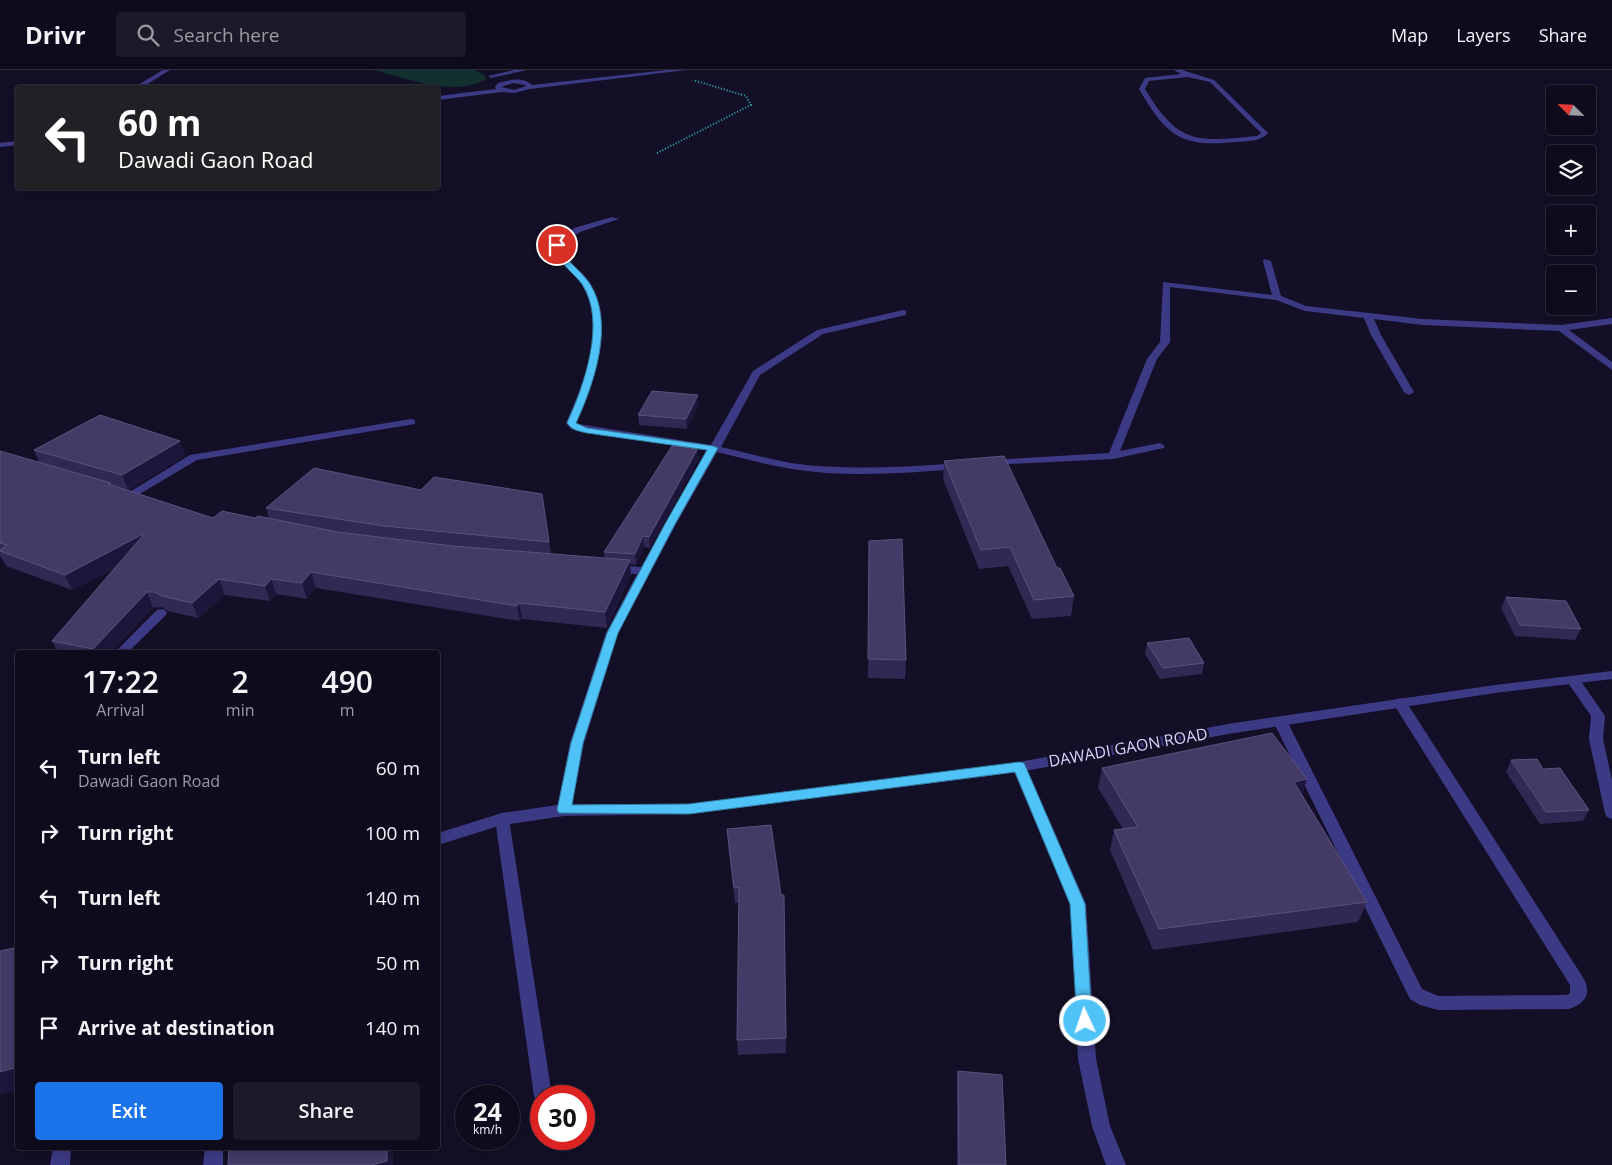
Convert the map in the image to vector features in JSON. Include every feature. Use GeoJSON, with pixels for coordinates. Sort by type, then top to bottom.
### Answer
{"type":"FeatureCollection","features":[{"type":"Feature","properties":{"kind":"street"},"geometry":{"type":"LineString","coordinates":[[141,85],[167,70]]}},
{"type":"Feature","properties":{"kind":"street"},"geometry":{"type":"LineString","coordinates":[[496,70],[513,81],[523,82],[628,70]]}},
{"type":"Feature","properties":{"kind":"street"},"geometry":{"type":"LineString","coordinates":[[524,70],[503,74],[489,74],[502,86],[516,91],[528,87],[683,70]]}},
{"type":"Feature","properties":{"kind":"street"},"geometry":{"type":"LineString","coordinates":[[1177,70],[1212,81],[1265,133],[1259,138],[1204,141],[1186,138],[1175,133],[1142,90],[1147,79],[1188,75]]}},
{"type":"Feature","properties":{"kind":"street"},"geometry":{"type":"LineString","coordinates":[[440,98],[502,86],[513,81]]}},
{"type":"Feature","properties":{"kind":"street"},"geometry":{"type":"LineString","coordinates":[[523,82],[529,84],[528,87]]}},
{"type":"Feature","properties":{"kind":"street"},"geometry":{"type":"LineString","coordinates":[[440,92],[502,86]]}},
{"type":"Feature","properties":{"kind":"street"},"geometry":{"type":"LineString","coordinates":[[0,138],[15,136]]}},
{"type":"Feature","properties":{"kind":"street"},"geometry":{"type":"LineString","coordinates":[[0,145],[15,143]]}},
{"type":"Feature","properties":{"kind":"street"},"geometry":{"type":"LineString","coordinates":[[615,218],[577,230],[557,245],[558,253],[586,284],[596,305],[599,330],[584,396],[571,423],[575,427],[713,448],[792,466],[848,470],[906,470],[1113,456],[1160,446]]}},
{"type":"Feature","properties":{"kind":"street"},"geometry":{"type":"LineString","coordinates":[[1267,261],[1277,298]]}},
{"type":"Feature","properties":{"kind":"street"},"geometry":{"type":"LineString","coordinates":[[1113,456],[1152,359],[1165,342],[1166,284],[1277,298],[1305,308],[1423,322],[1561,328],[1612,321]]}},
{"type":"Feature","properties":{"kind":"street"},"geometry":{"type":"LineString","coordinates":[[564,810],[577,743],[612,633],[756,373],[820,332],[903,313]]}},
{"type":"Feature","properties":{"kind":"street"},"geometry":{"type":"LineString","coordinates":[[1367,314],[1376,335],[1409,392]]}},
{"type":"Feature","properties":{"kind":"street"},"geometry":{"type":"LineString","coordinates":[[1561,328],[1612,367]]}},
{"type":"Feature","properties":{"kind":"street"},"geometry":{"type":"LineString","coordinates":[[145,500],[124,494],[194,457],[411,422]]}},
{"type":"Feature","properties":{"kind":"street"},"geometry":{"type":"LineString","coordinates":[[607,568],[645,571]]}},
{"type":"Feature","properties":{"kind":"street"},"geometry":{"type":"LineString","coordinates":[[123,650],[162,614]]}},
{"type":"Feature","properties":{"kind":"street","name":"DAWADI GAON ROAD"},"geometry":{"type":"LineString","coordinates":[[440,837],[502,820],[564,810],[689,809],[1019,767],[1280,721],[1495,688],[1612,675]]}},
{"type":"Feature","properties":{"kind":"street"},"geometry":{"type":"LineString","coordinates":[[1573,680],[1598,716],[1596,739],[1612,813]]}},
{"type":"Feature","properties":{"kind":"street"},"geometry":{"type":"LineString","coordinates":[[1280,721],[1416,994],[1426,1000],[1438,1003],[1569,1002],[1578,997],[1578,984],[1400,703]]}},
{"type":"Feature","properties":{"kind":"street"},"geometry":{"type":"LineString","coordinates":[[1019,767],[1078,904],[1087,1060],[1101,1126],[1116,1165]]}},
{"type":"Feature","properties":{"kind":"street"},"geometry":{"type":"LineString","coordinates":[[502,820],[541,1085]]}},
{"type":"Feature","properties":{"kind":"street"},"geometry":{"type":"LineString","coordinates":[[60,1165],[62,1150]]}},
{"type":"Feature","properties":{"kind":"street"},"geometry":{"type":"LineString","coordinates":[[213,1165],[214,1150]]}},
{"type":"Feature","properties":{"kind":"path"},"geometry":{"type":"LineString","coordinates":[[657,153],[751,105],[746,96],[666,72]]}},
{"type":"Feature","properties":{"kind":"green space"},"geometry":{"type":"Polygon","coordinates":[[[373,70],[475,70],[485,76],[486,79],[459,87],[430,85],[373,70]]]}},
{"type":"Feature","properties":{"kind":"building"},"geometry":{"type":"Polygon","coordinates":[[[652,391],[698,395],[686,419],[638,415],[652,391]]]}},
{"type":"Feature","properties":{"kind":"building"},"geometry":{"type":"Polygon","coordinates":[[[100,415],[180,441],[122,475],[34,450],[100,415]]]}},
{"type":"Feature","properties":{"kind":"building"},"geometry":{"type":"Polygon","coordinates":[[[672,446],[698,448],[649,537],[643,536],[635,554],[604,552],[672,446]]]}},
{"type":"Feature","properties":{"kind":"building"},"geometry":{"type":"Polygon","coordinates":[[[0,451],[111,483],[108,484],[213,518],[222,511],[338,532],[452,546],[630,560],[605,612],[519,603],[517,606],[311,572],[302,583],[271,579],[265,586],[219,579],[192,603],[162,596],[155,592],[147,592],[93,649],[52,641],[145,533],[65,575],[0,551],[7,545],[0,543],[0,451]]]}},
{"type":"Feature","properties":{"kind":"building"},"geometry":{"type":"Polygon","coordinates":[[[1004,456],[1057,568],[1060,568],[1074,596],[1034,600],[1010,547],[981,550],[944,461],[1004,456]]]}},
{"type":"Feature","properties":{"kind":"building"},"geometry":{"type":"Polygon","coordinates":[[[314,468],[421,490],[434,477],[542,494],[549,542],[384,526],[266,508],[314,468]]]}},
{"type":"Feature","properties":{"kind":"building"},"geometry":{"type":"Polygon","coordinates":[[[902,539],[906,660],[868,659],[869,541],[902,539]]]}},
{"type":"Feature","properties":{"kind":"building"},"geometry":{"type":"Polygon","coordinates":[[[1506,597],[1566,601],[1581,629],[1520,625],[1506,597]]]}},
{"type":"Feature","properties":{"kind":"building"},"geometry":{"type":"Polygon","coordinates":[[[1189,638],[1204,663],[1163,668],[1147,643],[1189,638]]]}},
{"type":"Feature","properties":{"kind":"building"},"geometry":{"type":"Polygon","coordinates":[[[1272,733],[1307,779],[1294,782],[1367,902],[1159,929],[1114,830],[1138,827],[1102,768],[1272,733]]]}},
{"type":"Feature","properties":{"kind":"building"},"geometry":{"type":"Polygon","coordinates":[[[1537,759],[1543,769],[1560,768],[1589,810],[1546,812],[1511,760],[1537,759]]]}},
{"type":"Feature","properties":{"kind":"building"},"geometry":{"type":"Polygon","coordinates":[[[771,825],[781,895],[784,895],[786,1038],[737,1040],[739,887],[734,888],[727,829],[771,825]]]}},
{"type":"Feature","properties":{"kind":"building"},"geometry":{"type":"Polygon","coordinates":[[[15,948],[15,1068],[0,1072],[0,951],[15,948]]]}},
{"type":"Feature","properties":{"kind":"building"},"geometry":{"type":"Polygon","coordinates":[[[958,1071],[1002,1075],[1006,1165],[959,1165],[958,1071]]]}},
{"type":"Feature","properties":{"kind":"building"},"geometry":{"type":"Polygon","coordinates":[[[229,1150],[387,1150],[387,1161],[372,1165],[228,1165],[229,1150]]]}},
{"type":"Feature","properties":{"kind":"route"},"geometry":{"type":"LineString","coordinates":[[557,245],[558,253],[586,284],[596,305],[599,330],[584,396],[571,423],[575,427],[587,430],[713,448],[612,633],[577,743],[564,810],[689,809],[1019,767],[1078,904],[1085,1021]]}}]}
